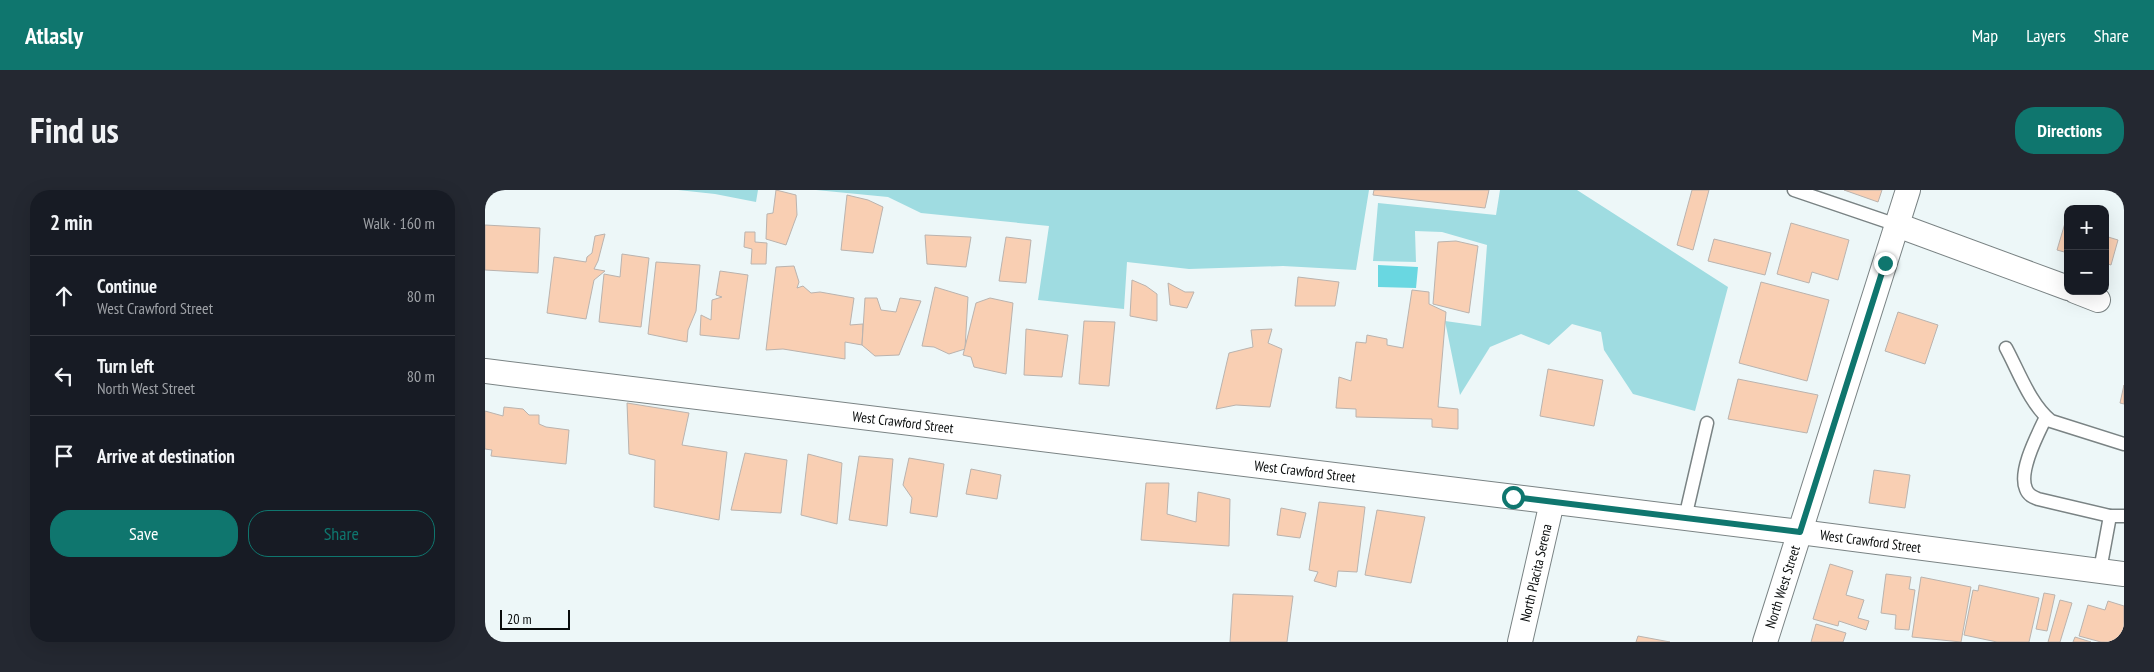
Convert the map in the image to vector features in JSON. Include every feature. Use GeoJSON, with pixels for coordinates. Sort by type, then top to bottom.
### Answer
{"type":"FeatureCollection","features":[{"type":"Feature","properties":{"kind":"street","name":"North West Street"},"geometry":{"type":"LineString","coordinates":[[1765,642],[1908,190]]}},
{"type":"Feature","properties":{"kind":"street"},"geometry":{"type":"LineString","coordinates":[[1897,225],[2064,287]]}},
{"type":"Feature","properties":{"kind":"street"},"geometry":{"type":"LineString","coordinates":[[2085,295],[2098,300]]}},
{"type":"Feature","properties":{"kind":"street","name":"West Crawford Street"},"geometry":{"type":"LineString","coordinates":[[485,371],[1800,532],[2124,574]]}},
{"type":"Feature","properties":{"kind":"street","name":"North Placita Serena"},"geometry":{"type":"LineString","coordinates":[[1520,642],[1553,502]]}},
{"type":"Feature","properties":{"kind":"lane"},"geometry":{"type":"LineString","coordinates":[[1794,190],[1897,225]]}},
{"type":"Feature","properties":{"kind":"lane"},"geometry":{"type":"LineString","coordinates":[[2007,348],[2027,388],[2046,417],[2051,421],[2124,444]]}},
{"type":"Feature","properties":{"kind":"lane"},"geometry":{"type":"LineString","coordinates":[[2046,417],[2030,454],[2025,474],[2026,489],[2031,496],[2110,516],[2124,516]]}},
{"type":"Feature","properties":{"kind":"lane"},"geometry":{"type":"LineString","coordinates":[[1685,518],[1707,423]]}},
{"type":"Feature","properties":{"kind":"lane"},"geometry":{"type":"LineString","coordinates":[[2100,570],[2110,516]]}},
{"type":"Feature","properties":{"kind":"shaded area"},"geometry":{"type":"Polygon","coordinates":[[[678,190],[758,190],[756,202],[715,194],[678,190]]]}},
{"type":"Feature","properties":{"kind":"shaded area"},"geometry":{"type":"Polygon","coordinates":[[[816,190],[1369,190],[1356,270],[1283,266],[1189,269],[1127,262],[1124,309],[1038,300],[1049,226],[921,213],[888,197],[816,190]]]}},
{"type":"Feature","properties":{"kind":"shaded area"},"geometry":{"type":"Polygon","coordinates":[[[1500,190],[1577,190],[1728,287],[1695,411],[1633,394],[1604,350],[1601,332],[1572,324],[1549,345],[1521,334],[1490,347],[1460,395],[1445,321],[1481,326],[1487,245],[1442,232],[1415,231],[1416,262],[1373,261],[1378,203],[1496,215],[1500,190]]]}},
{"type":"Feature","properties":{"kind":"shaded area"},"geometry":{"type":"Polygon","coordinates":[[[1378,265],[1418,267],[1416,288],[1378,287],[1378,265]]]}},
{"type":"Feature","properties":{"kind":"building"},"geometry":{"type":"Polygon","coordinates":[[[776,190],[796,195],[797,215],[786,245],[766,239],[767,214],[773,213],[776,190]]]}},
{"type":"Feature","properties":{"kind":"building"},"geometry":{"type":"Polygon","coordinates":[[[1374,190],[1489,190],[1485,208],[1373,195],[1374,190]]]}},
{"type":"Feature","properties":{"kind":"building"},"geometry":{"type":"Polygon","coordinates":[[[1692,190],[1709,190],[1693,250],[1677,245],[1692,190]]]}},
{"type":"Feature","properties":{"kind":"building"},"geometry":{"type":"Polygon","coordinates":[[[1844,190],[1882,190],[1878,202],[1844,190]]]}},
{"type":"Feature","properties":{"kind":"building"},"geometry":{"type":"Polygon","coordinates":[[[847,195],[868,200],[883,207],[873,253],[841,250],[847,195]]]}},
{"type":"Feature","properties":{"kind":"building"},"geometry":{"type":"Polygon","coordinates":[[[1791,223],[1849,240],[1838,280],[1812,272],[1809,283],[1777,274],[1791,223]]]}},
{"type":"Feature","properties":{"kind":"building"},"geometry":{"type":"Polygon","coordinates":[[[485,225],[540,228],[538,273],[485,270],[485,225]]]}},
{"type":"Feature","properties":{"kind":"building"},"geometry":{"type":"Polygon","coordinates":[[[2064,226],[2064,252],[2057,250],[2064,226]]]}},
{"type":"Feature","properties":{"kind":"building"},"geometry":{"type":"Polygon","coordinates":[[[745,232],[755,232],[755,242],[767,243],[766,264],[751,264],[752,249],[744,247],[745,232]]]}},
{"type":"Feature","properties":{"kind":"building"},"geometry":{"type":"Polygon","coordinates":[[[605,234],[594,269],[605,271],[594,280],[586,319],[547,313],[554,257],[586,262],[587,257],[592,253],[595,236],[605,234]]]}},
{"type":"Feature","properties":{"kind":"building"},"geometry":{"type":"Polygon","coordinates":[[[925,235],[971,237],[966,267],[927,264],[925,235]]]}},
{"type":"Feature","properties":{"kind":"building"},"geometry":{"type":"Polygon","coordinates":[[[1006,237],[1031,240],[1026,283],[999,281],[1006,237]]]}},
{"type":"Feature","properties":{"kind":"building"},"geometry":{"type":"Polygon","coordinates":[[[2109,237],[2118,240],[2111,265],[2109,264],[2109,237]]]}},
{"type":"Feature","properties":{"kind":"building"},"geometry":{"type":"Polygon","coordinates":[[[1714,239],[1771,253],[1765,275],[1708,261],[1714,239]]]}},
{"type":"Feature","properties":{"kind":"building"},"geometry":{"type":"Polygon","coordinates":[[[1456,241],[1478,246],[1469,313],[1433,304],[1438,242],[1456,241]]]}},
{"type":"Feature","properties":{"kind":"building"},"geometry":{"type":"Polygon","coordinates":[[[622,254],[649,258],[641,327],[599,322],[604,274],[620,277],[622,254]]]}},
{"type":"Feature","properties":{"kind":"building"},"geometry":{"type":"Polygon","coordinates":[[[656,262],[700,265],[696,311],[688,330],[687,342],[648,334],[656,262]]]}},
{"type":"Feature","properties":{"kind":"building"},"geometry":{"type":"Polygon","coordinates":[[[794,266],[799,282],[797,288],[803,286],[811,293],[820,292],[854,298],[850,325],[863,324],[862,345],[845,342],[845,359],[783,349],[766,350],[776,267],[794,266]]]}},
{"type":"Feature","properties":{"kind":"building"},"geometry":{"type":"Polygon","coordinates":[[[720,271],[748,275],[739,339],[700,335],[701,315],[711,320],[712,300],[722,297],[716,295],[720,271]]]}},
{"type":"Feature","properties":{"kind":"building"},"geometry":{"type":"Polygon","coordinates":[[[1298,277],[1339,282],[1335,306],[1295,306],[1298,277]]]}},
{"type":"Feature","properties":{"kind":"building"},"geometry":{"type":"Polygon","coordinates":[[[1132,280],[1146,286],[1157,294],[1157,321],[1130,316],[1132,280]]]}},
{"type":"Feature","properties":{"kind":"building"},"geometry":{"type":"Polygon","coordinates":[[[1761,282],[1829,300],[1807,381],[1739,363],[1761,282]]]}},
{"type":"Feature","properties":{"kind":"building"},"geometry":{"type":"Polygon","coordinates":[[[1168,283],[1185,292],[1194,292],[1187,308],[1170,305],[1168,283]]]}},
{"type":"Feature","properties":{"kind":"building"},"geometry":{"type":"Polygon","coordinates":[[[935,287],[968,297],[965,349],[949,354],[934,347],[922,346],[935,287]]]}},
{"type":"Feature","properties":{"kind":"building"},"geometry":{"type":"Polygon","coordinates":[[[1412,290],[1429,292],[1429,304],[1446,312],[1438,407],[1458,409],[1458,429],[1432,427],[1432,419],[1356,417],[1356,409],[1336,408],[1339,377],[1351,381],[1356,342],[1366,343],[1367,335],[1387,339],[1387,345],[1403,348],[1412,290]]]}},
{"type":"Feature","properties":{"kind":"building"},"geometry":{"type":"Polygon","coordinates":[[[865,298],[877,298],[881,310],[896,312],[900,298],[921,301],[899,355],[875,356],[862,345],[865,298]]]}},
{"type":"Feature","properties":{"kind":"building"},"geometry":{"type":"Polygon","coordinates":[[[990,298],[1013,303],[1006,374],[974,367],[971,357],[963,355],[976,303],[990,298]]]}},
{"type":"Feature","properties":{"kind":"building"},"geometry":{"type":"Polygon","coordinates":[[[1898,312],[1938,325],[1925,364],[1885,351],[1898,312]]]}},
{"type":"Feature","properties":{"kind":"building"},"geometry":{"type":"Polygon","coordinates":[[[1084,321],[1115,322],[1109,386],[1079,384],[1084,321]]]}},
{"type":"Feature","properties":{"kind":"building"},"geometry":{"type":"Polygon","coordinates":[[[1026,329],[1068,335],[1062,377],[1024,375],[1026,329]]]}},
{"type":"Feature","properties":{"kind":"building"},"geometry":{"type":"Polygon","coordinates":[[[1272,329],[1268,343],[1282,349],[1270,407],[1236,405],[1216,409],[1229,353],[1253,347],[1251,330],[1272,329]]]}},
{"type":"Feature","properties":{"kind":"building"},"geometry":{"type":"Polygon","coordinates":[[[1548,369],[1603,380],[1594,426],[1540,416],[1548,369]]]}},
{"type":"Feature","properties":{"kind":"building"},"geometry":{"type":"Polygon","coordinates":[[[1738,379],[1818,395],[1807,433],[1728,419],[1738,379]]]}},
{"type":"Feature","properties":{"kind":"building"},"geometry":{"type":"Polygon","coordinates":[[[2124,385],[2124,404],[2120,403],[2124,385]]]}},
{"type":"Feature","properties":{"kind":"building"},"geometry":{"type":"Polygon","coordinates":[[[627,403],[689,413],[682,445],[727,452],[719,520],[654,507],[655,460],[629,454],[627,403]]]}},
{"type":"Feature","properties":{"kind":"building"},"geometry":{"type":"Polygon","coordinates":[[[504,407],[523,409],[529,415],[539,415],[539,424],[546,427],[569,430],[566,464],[491,456],[492,450],[485,449],[485,411],[503,416],[504,407]]]}},
{"type":"Feature","properties":{"kind":"building"},"geometry":{"type":"Polygon","coordinates":[[[745,453],[787,460],[781,513],[731,510],[745,453]]]}},
{"type":"Feature","properties":{"kind":"building"},"geometry":{"type":"Polygon","coordinates":[[[808,454],[842,463],[837,524],[801,515],[808,454]]]}},
{"type":"Feature","properties":{"kind":"building"},"geometry":{"type":"Polygon","coordinates":[[[859,456],[893,459],[887,526],[849,520],[859,456]]]}},
{"type":"Feature","properties":{"kind":"building"},"geometry":{"type":"Polygon","coordinates":[[[909,458],[944,464],[937,517],[910,513],[912,498],[903,485],[909,458]]]}},
{"type":"Feature","properties":{"kind":"building"},"geometry":{"type":"Polygon","coordinates":[[[971,469],[1001,475],[997,499],[966,494],[971,469]]]}},
{"type":"Feature","properties":{"kind":"building"},"geometry":{"type":"Polygon","coordinates":[[[1874,470],[1910,475],[1905,508],[1869,503],[1874,470]]]}},
{"type":"Feature","properties":{"kind":"building"},"geometry":{"type":"Polygon","coordinates":[[[1146,483],[1169,483],[1167,514],[1196,522],[1198,492],[1230,499],[1229,546],[1141,540],[1146,483]]]}},
{"type":"Feature","properties":{"kind":"building"},"geometry":{"type":"Polygon","coordinates":[[[1319,502],[1365,507],[1357,572],[1338,571],[1336,587],[1314,581],[1318,572],[1309,570],[1319,502]]]}},
{"type":"Feature","properties":{"kind":"building"},"geometry":{"type":"Polygon","coordinates":[[[1281,508],[1306,513],[1300,538],[1277,535],[1281,508]]]}},
{"type":"Feature","properties":{"kind":"building"},"geometry":{"type":"Polygon","coordinates":[[[1377,510],[1425,517],[1411,583],[1365,575],[1377,510]]]}},
{"type":"Feature","properties":{"kind":"building"},"geometry":{"type":"Polygon","coordinates":[[[1830,564],[1853,571],[1846,595],[1864,600],[1858,618],[1869,621],[1866,630],[1839,621],[1838,626],[1813,619],[1830,564]]]}},
{"type":"Feature","properties":{"kind":"building"},"geometry":{"type":"Polygon","coordinates":[[[1886,574],[1911,577],[1909,589],[1915,590],[1909,630],[1895,629],[1896,615],[1881,613],[1886,574]]]}},
{"type":"Feature","properties":{"kind":"building"},"geometry":{"type":"Polygon","coordinates":[[[1921,577],[1971,587],[1961,642],[1912,637],[1921,577]]]}},
{"type":"Feature","properties":{"kind":"building"},"geometry":{"type":"Polygon","coordinates":[[[1979,585],[2039,598],[2029,642],[1997,642],[1964,635],[1973,590],[1978,591],[1979,585]]]}},
{"type":"Feature","properties":{"kind":"building"},"geometry":{"type":"Polygon","coordinates":[[[2044,593],[2055,595],[2047,631],[2036,629],[2044,593]]]}},
{"type":"Feature","properties":{"kind":"building"},"geometry":{"type":"Polygon","coordinates":[[[1233,594],[1293,596],[1287,642],[1230,642],[1233,594]]]}},
{"type":"Feature","properties":{"kind":"building"},"geometry":{"type":"Polygon","coordinates":[[[2060,600],[2072,603],[2060,642],[2048,642],[2060,600]]]}},
{"type":"Feature","properties":{"kind":"building"},"geometry":{"type":"Polygon","coordinates":[[[2108,601],[2124,606],[2124,642],[2101,642],[2079,636],[2088,605],[2105,610],[2108,601]]]}},
{"type":"Feature","properties":{"kind":"building"},"geometry":{"type":"Polygon","coordinates":[[[1816,624],[1846,633],[1843,642],[1811,642],[1816,624]]]}},
{"type":"Feature","properties":{"kind":"building"},"geometry":{"type":"Polygon","coordinates":[[[1638,636],[1670,642],[1636,642],[1638,636]]]}},
{"type":"Feature","properties":{"kind":"building"},"geometry":{"type":"Polygon","coordinates":[[[2075,637],[2091,642],[2073,642],[2075,637]]]}},
{"type":"Feature","properties":{"kind":"route"},"geometry":{"type":"LineString","coordinates":[[1513,497],[1800,532],[1885,263]]}}]}
